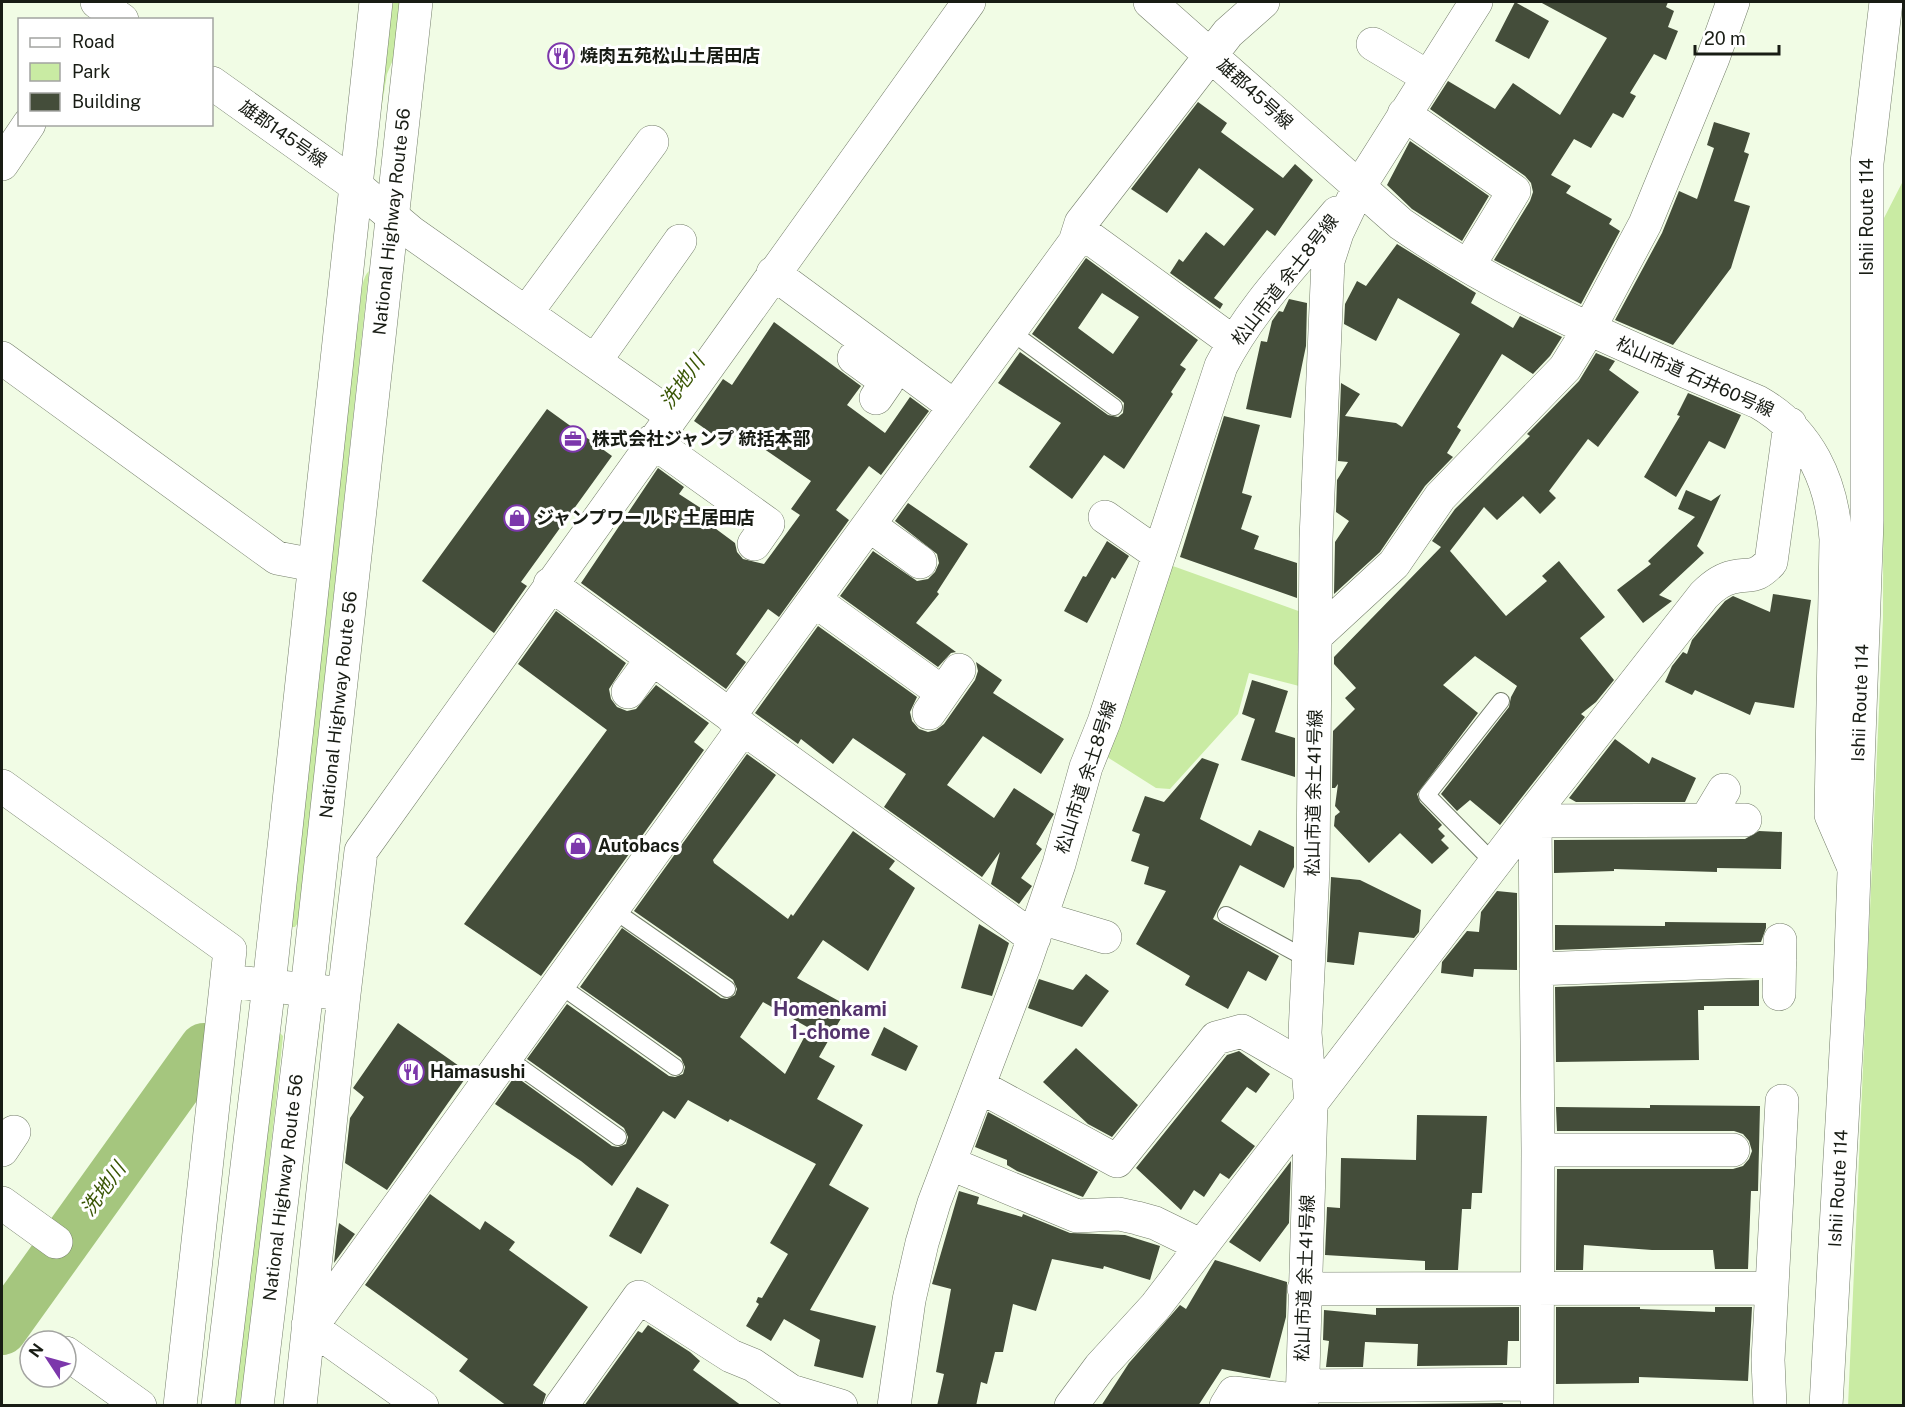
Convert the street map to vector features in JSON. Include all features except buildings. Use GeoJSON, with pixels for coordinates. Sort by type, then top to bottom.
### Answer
{"type":"FeatureCollection","features":[{"type":"Feature","properties":{"kind":"main road"},"geometry":{"type":"LineString","coordinates":[[218,1406],[268,985],[376,2]]}},
{"type":"Feature","properties":{"kind":"main road","name":"National Highway Route 56"},"geometry":{"type":"LineString","coordinates":[[257,1406],[307,990],[416,2]]}},
{"type":"Feature","properties":{"kind":"main road"},"geometry":{"type":"LineString","coordinates":[[300,1406],[361,851],[662,427],[969,2]]}},
{"type":"Feature","properties":{"kind":"main road","name":"雄郡45号線"},"geometry":{"type":"LineString","coordinates":[[1150,2],[1359,187]]}},
{"type":"Feature","properties":{"kind":"main road"},"geometry":{"type":"LineString","coordinates":[[310,1326],[612,909],[814,600],[1075,242],[1081,223],[1228,33],[1263,2]]}},
{"type":"Feature","properties":{"kind":"main road"},"geometry":{"type":"LineString","coordinates":[[1359,187],[1476,2]]}},
{"type":"Feature","properties":{"kind":"main road"},"geometry":{"type":"LineString","coordinates":[[1316,636],[1394,564],[1440,497],[1565,368],[1589,329],[1645,224],[1734,2]]}},
{"type":"Feature","properties":{"kind":"main road","name":"Ishii Route 114"},"geometry":{"type":"LineString","coordinates":[[1826,1406],[1854,868],[1867,521],[1868,163],[1886,2]]}},
{"type":"Feature","properties":{"kind":"main road"},"geometry":{"type":"LineString","coordinates":[[1373,44],[1428,76]]}},
{"type":"Feature","properties":{"kind":"main road","name":"雄郡145号線"},"geometry":{"type":"LineString","coordinates":[[213,84],[355,185],[412,233],[595,361],[662,427]]}},
{"type":"Feature","properties":{"kind":"main road"},"geometry":{"type":"LineString","coordinates":[[1404,114],[1514,191],[1469,265]]}},
{"type":"Feature","properties":{"kind":"main road"},"geometry":{"type":"LineString","coordinates":[[2,164],[29,126]]}},
{"type":"Feature","properties":{"kind":"main road"},"geometry":{"type":"LineString","coordinates":[[526,313],[652,142]]}},
{"type":"Feature","properties":{"kind":"main road","name":"松山市道 石井60号線"},"geometry":{"type":"LineString","coordinates":[[1359,187],[1401,224],[1469,265],[1589,329],[1758,402],[1790,424],[1814,456],[1834,514],[1836,539],[1831,815],[1854,868]]}},
{"type":"Feature","properties":{"kind":"main road","name":"松山市道 余土8号線"},"geometry":{"type":"LineString","coordinates":[[894,1406],[909,1300],[922,1243],[1037,928],[1086,767],[1104,722],[1221,366],[1233,342],[1262,303],[1359,187]]}},
{"type":"Feature","properties":{"kind":"main road","name":"松山市道 余土41号線"},"geometry":{"type":"LineString","coordinates":[[1302,1398],[1311,1104],[1305,1033],[1313,860],[1316,539],[1328,261],[1337,233],[1359,187]]}},
{"type":"Feature","properties":{"kind":"main road"},"geometry":{"type":"LineString","coordinates":[[1079,230],[1233,342]]}},
{"type":"Feature","properties":{"kind":"main road"},"geometry":{"type":"LineString","coordinates":[[595,361],[680,241]]}},
{"type":"Feature","properties":{"kind":"main road"},"geometry":{"type":"LineString","coordinates":[[767,282],[887,382],[876,398]]}},
{"type":"Feature","properties":{"kind":"main road"},"geometry":{"type":"LineString","coordinates":[[767,282],[955,407]]}},
{"type":"Feature","properties":{"kind":"main road"},"geometry":{"type":"LineString","coordinates":[[2,358],[277,558],[314,565]]}},
{"type":"Feature","properties":{"kind":"main road"},"geometry":{"type":"LineString","coordinates":[[1071,1406],[1100,1367],[1155,1307],[1494,863],[1532,819],[1704,595],[1715,585],[1732,576],[1750,577],[1762,572],[1771,562],[1790,424]]}},
{"type":"Feature","properties":{"kind":"main road"},"geometry":{"type":"LineString","coordinates":[[662,427],[787,517]]}},
{"type":"Feature","properties":{"kind":"main road"},"geometry":{"type":"LineString","coordinates":[[662,427],[768,524],[754,544]]}},
{"type":"Feature","properties":{"kind":"main road"},"geometry":{"type":"LineString","coordinates":[[1105,517],[1158,554]]}},
{"type":"Feature","properties":{"kind":"main road"},"geometry":{"type":"LineString","coordinates":[[869,525],[920,562]]}},
{"type":"Feature","properties":{"kind":"main road"},"geometry":{"type":"LineString","coordinates":[[550,584],[736,721],[1037,928],[1105,937]]}},
{"type":"Feature","properties":{"kind":"main road"},"geometry":{"type":"LineString","coordinates":[[814,600],[944,692]]}},
{"type":"Feature","properties":{"kind":"main road"},"geometry":{"type":"LineString","coordinates":[[628,692],[652,659]]}},
{"type":"Feature","properties":{"kind":"main road"},"geometry":{"type":"LineString","coordinates":[[2,786],[230,950],[180,1406]]}},
{"type":"Feature","properties":{"kind":"main road"},"geometry":{"type":"LineString","coordinates":[[1706,820],[1724,790]]}},
{"type":"Feature","properties":{"kind":"main road"},"geometry":{"type":"LineString","coordinates":[[1532,819],[1744,820]]}},
{"type":"Feature","properties":{"kind":"main road"},"geometry":{"type":"LineString","coordinates":[[1226,1406],[1234,1393],[1302,1398],[1536,1395],[1538,1150],[1532,819]]}},
{"type":"Feature","properties":{"kind":"main road"},"geometry":{"type":"LineString","coordinates":[[1536,969],[1780,950],[1779,994]]}},
{"type":"Feature","properties":{"kind":"main road"},"geometry":{"type":"LineString","coordinates":[[227,981],[344,994]]}},
{"type":"Feature","properties":{"kind":"main road"},"geometry":{"type":"LineString","coordinates":[[979,1086],[1117,1161],[1216,1038],[1242,1031],[1308,1069]]}},
{"type":"Feature","properties":{"kind":"main road"},"geometry":{"type":"LineString","coordinates":[[1770,1406],[1768,1360],[1782,1101]]}},
{"type":"Feature","properties":{"kind":"main road"},"geometry":{"type":"LineString","coordinates":[[1538,1150],[1716,1142]]}},
{"type":"Feature","properties":{"kind":"main road"},"geometry":{"type":"LineString","coordinates":[[950,1163],[1077,1216],[1119,1214],[1137,1218],[1155,1223],[1202,1246]]}},
{"type":"Feature","properties":{"kind":"main road"},"geometry":{"type":"LineString","coordinates":[[2,1203],[56,1242]]}},
{"type":"Feature","properties":{"kind":"main road"},"geometry":{"type":"LineString","coordinates":[[1304,1290],[1772,1288]]}},
{"type":"Feature","properties":{"kind":"main road"},"geometry":{"type":"LineString","coordinates":[[561,1406],[639,1297],[731,1356],[753,1365],[778,1396],[791,1391],[841,1406]]}},
{"type":"Feature","properties":{"kind":"main road"},"geometry":{"type":"LineString","coordinates":[[310,1326],[422,1406]]}},
{"type":"Feature","properties":{"kind":"main road"},"geometry":{"type":"LineString","coordinates":[[78,1362],[140,1406]]}},
{"type":"Feature","properties":{"kind":"lane"},"geometry":{"type":"LineString","coordinates":[[1010,331],[1114,407]]}},
{"type":"Feature","properties":{"kind":"lane"},"geometry":{"type":"LineString","coordinates":[[1494,863],[1427,795],[1501,702]]}},
{"type":"Feature","properties":{"kind":"lane"},"geometry":{"type":"LineString","coordinates":[[612,909],[728,989]]}},
{"type":"Feature","properties":{"kind":"lane"},"geometry":{"type":"LineString","coordinates":[[1226,915],[1309,960]]}},
{"type":"Feature","properties":{"kind":"lane"},"geometry":{"type":"LineString","coordinates":[[558,984],[675,1067]]}},
{"type":"Feature","properties":{"kind":"lane"},"geometry":{"type":"LineString","coordinates":[[506,1057],[618,1137]]}},
{"type":"Feature","properties":{"kind":"green space"},"geometry":{"type":"Polygon","coordinates":[[[391,2],[401,2],[395,55],[387,74],[379,122],[391,2]]]}},
{"type":"Feature","properties":{"kind":"green space"},"geometry":{"type":"Polygon","coordinates":[[[1903,181],[1904,1405],[1848,1406],[1883,618],[1884,218],[1903,181]]]}},
{"type":"Feature","properties":{"kind":"green space"},"geometry":{"type":"Polygon","coordinates":[[[369,271],[298,923],[295,927],[290,927],[353,342],[358,325],[363,284],[369,271]]]}},
{"type":"Feature","properties":{"kind":"green space"},"geometry":{"type":"Polygon","coordinates":[[[1170,565],[1304,613],[1303,687],[1249,673],[1238,714],[1170,789],[1156,788],[1104,755],[1170,565]]]}},
{"type":"Feature","properties":{"kind":"green space"},"geometry":{"type":"Polygon","coordinates":[[[278,1034],[283,1036],[242,1405],[234,1406],[278,1034]]]}},
{"type":"Feature","properties":{"kind":"waterway","name":"洗地川"},"geometry":{"type":"LineString","coordinates":[[2,1330],[204,1048]]}},
{"type":"Feature","properties":{"kind":"place","name":"焼肉五苑松山土居田店"},"geometry":{"type":"Point","coordinates":[561,56]}},
{"type":"Feature","properties":{"kind":"place","name":"株式会社ジャンプ 統括本部"},"geometry":{"type":"Point","coordinates":[573,439]}},
{"type":"Feature","properties":{"kind":"place","name":"ジャンプワールド 土居田店"},"geometry":{"type":"Point","coordinates":[517,518]}},
{"type":"Feature","properties":{"kind":"place","name":"Autobacs"},"geometry":{"type":"Point","coordinates":[578,846]}},
{"type":"Feature","properties":{"kind":"place","name":"Hamasushi"},"geometry":{"type":"Point","coordinates":[411,1072]}},
{"type":"Feature","properties":{"kind":"district","name":"Homenkami 1-chome"},"geometry":{"type":"Point","coordinates":[830,1020]}}]}
